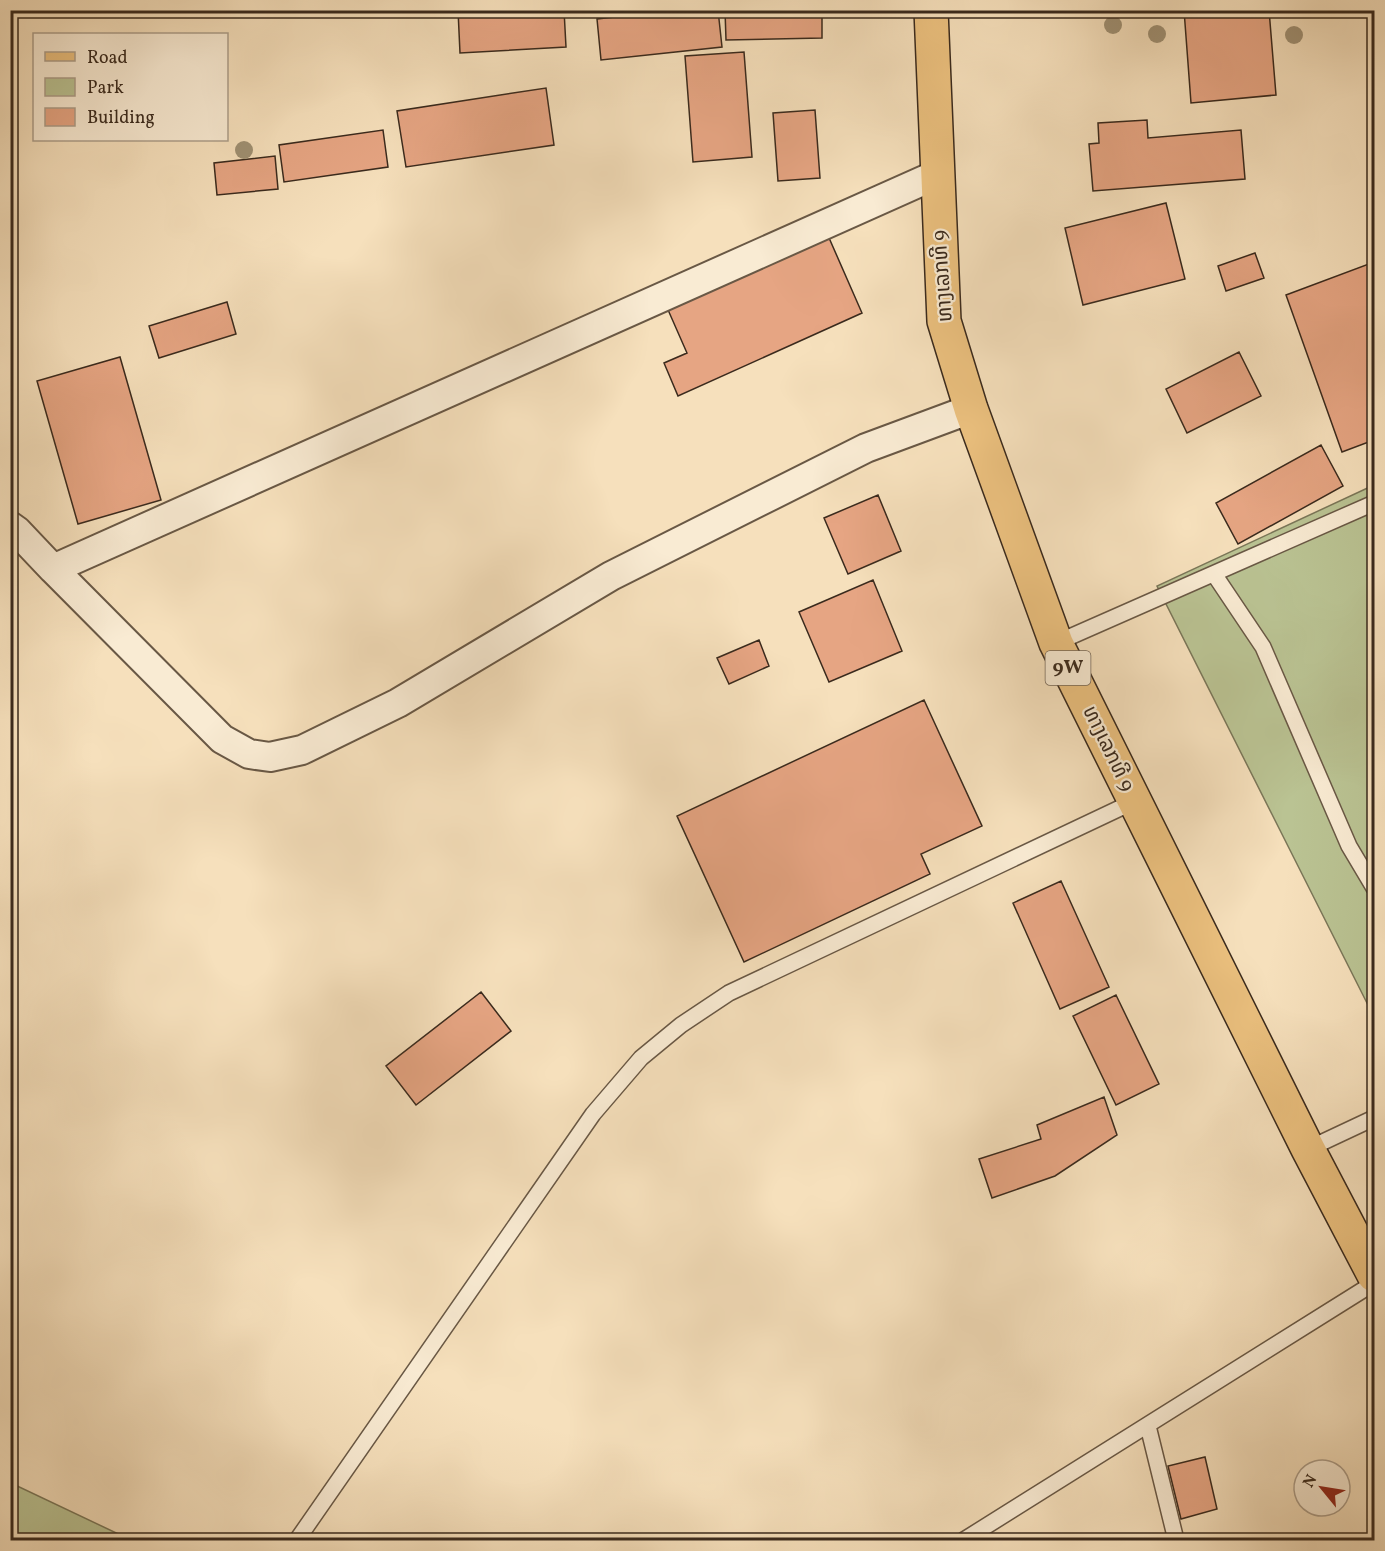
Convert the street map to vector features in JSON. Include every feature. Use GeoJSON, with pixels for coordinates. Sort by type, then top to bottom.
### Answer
{"type":"FeatureCollection","features":[{"type":"Feature","properties":{"kind":"main road","name":"ທາງເລກທີ 9"},"geometry":{"type":"LineString","coordinates":[[931,10],[944,321],[971,409],[1056,643],[1308,1149],[1374,1275]]}},
{"type":"Feature","properties":{"kind":"street"},"geometry":{"type":"LineString","coordinates":[[53,569],[938,174]]}},
{"type":"Feature","properties":{"kind":"street"},"geometry":{"type":"LineString","coordinates":[[10,526],[222,739],[249,754],[270,757],[302,750],[398,703],[611,576],[856,454],[971,409]]}},
{"type":"Feature","properties":{"kind":"lane"},"geometry":{"type":"LineString","coordinates":[[1056,643],[1374,503]]}},
{"type":"Feature","properties":{"kind":"lane"},"geometry":{"type":"LineString","coordinates":[[1214,574],[1263,647],[1349,846],[1374,888]]}},
{"type":"Feature","properties":{"kind":"lane"},"geometry":{"type":"LineString","coordinates":[[297,1540],[593,1114],[641,1058],[681,1025],[729,993],[1135,801]]}},
{"type":"Feature","properties":{"kind":"lane"},"geometry":{"type":"LineString","coordinates":[[1308,1149],[1374,1118]]}},
{"type":"Feature","properties":{"kind":"lane"},"geometry":{"type":"LineString","coordinates":[[964,1540],[1374,1283]]}},
{"type":"Feature","properties":{"kind":"lane"},"geometry":{"type":"LineString","coordinates":[[1148,1426],[1176,1540]]}},
{"type":"Feature","properties":{"kind":"green space"},"geometry":{"type":"Polygon","coordinates":[[[1374,485],[1374,1017],[1157,586],[1374,485]]]}},
{"type":"Feature","properties":{"kind":"green space"},"geometry":{"type":"Polygon","coordinates":[[[11,1483],[131,1540],[11,1540],[11,1483]]]}},
{"type":"Feature","properties":{"kind":"building"},"geometry":{"type":"Polygon","coordinates":[[[458,10],[564,10],[566,47],[460,53],[458,10]]]}},
{"type":"Feature","properties":{"kind":"building"},"geometry":{"type":"Polygon","coordinates":[[[676,10],[718,10],[722,47],[601,60],[597,19],[676,10]]]}},
{"type":"Feature","properties":{"kind":"building"},"geometry":{"type":"Polygon","coordinates":[[[725,10],[822,10],[822,38],[726,40],[725,10]]]}},
{"type":"Feature","properties":{"kind":"building"},"geometry":{"type":"Polygon","coordinates":[[[1184,10],[1269,10],[1276,95],[1191,103],[1184,10]]]}},
{"type":"Feature","properties":{"kind":"building"},"geometry":{"type":"Polygon","coordinates":[[[744,52],[752,157],[693,162],[685,56],[744,52]]]}},
{"type":"Feature","properties":{"kind":"building"},"geometry":{"type":"Polygon","coordinates":[[[546,88],[554,145],[406,167],[397,111],[546,88]]]}},
{"type":"Feature","properties":{"kind":"building"},"geometry":{"type":"Polygon","coordinates":[[[815,110],[820,178],[778,181],[773,113],[815,110]]]}},
{"type":"Feature","properties":{"kind":"building"},"geometry":{"type":"Polygon","coordinates":[[[1147,120],[1148,138],[1241,130],[1245,179],[1093,191],[1089,144],[1099,143],[1098,123],[1147,120]]]}},
{"type":"Feature","properties":{"kind":"building"},"geometry":{"type":"Polygon","coordinates":[[[383,130],[388,167],[284,182],[279,145],[383,130]]]}},
{"type":"Feature","properties":{"kind":"building"},"geometry":{"type":"Polygon","coordinates":[[[275,156],[278,189],[217,195],[214,163],[275,156]]]}},
{"type":"Feature","properties":{"kind":"building"},"geometry":{"type":"Polygon","coordinates":[[[1166,203],[1185,279],[1083,305],[1065,228],[1166,203]]]}},
{"type":"Feature","properties":{"kind":"building"},"geometry":{"type":"Polygon","coordinates":[[[826,231],[862,313],[678,396],[664,363],[687,353],[665,303],[826,231]]]}},
{"type":"Feature","properties":{"kind":"building"},"geometry":{"type":"Polygon","coordinates":[[[1255,253],[1264,278],[1226,291],[1218,266],[1255,253]]]}},
{"type":"Feature","properties":{"kind":"building"},"geometry":{"type":"Polygon","coordinates":[[[1374,262],[1374,440],[1342,452],[1286,295],[1374,262]]]}},
{"type":"Feature","properties":{"kind":"building"},"geometry":{"type":"Polygon","coordinates":[[[227,302],[236,334],[159,358],[149,326],[227,302]]]}},
{"type":"Feature","properties":{"kind":"building"},"geometry":{"type":"Polygon","coordinates":[[[1239,352],[1261,396],[1187,433],[1166,389],[1239,352]]]}},
{"type":"Feature","properties":{"kind":"building"},"geometry":{"type":"Polygon","coordinates":[[[120,357],[161,500],[78,524],[37,381],[120,357]]]}},
{"type":"Feature","properties":{"kind":"building"},"geometry":{"type":"Polygon","coordinates":[[[1321,445],[1343,486],[1238,544],[1216,503],[1321,445]]]}},
{"type":"Feature","properties":{"kind":"building"},"geometry":{"type":"Polygon","coordinates":[[[878,495],[901,551],[848,574],[824,518],[878,495]]]}},
{"type":"Feature","properties":{"kind":"building"},"geometry":{"type":"Polygon","coordinates":[[[873,580],[902,651],[829,682],[799,612],[873,580]]]}},
{"type":"Feature","properties":{"kind":"building"},"geometry":{"type":"Polygon","coordinates":[[[759,640],[769,666],[729,684],[717,658],[759,640]]]}},
{"type":"Feature","properties":{"kind":"building"},"geometry":{"type":"Polygon","coordinates":[[[924,700],[982,826],[921,854],[930,874],[744,962],[677,816],[924,700]]]}},
{"type":"Feature","properties":{"kind":"building"},"geometry":{"type":"Polygon","coordinates":[[[1061,881],[1109,987],[1060,1009],[1013,903],[1061,881]]]}},
{"type":"Feature","properties":{"kind":"building"},"geometry":{"type":"Polygon","coordinates":[[[481,992],[511,1031],[416,1105],[386,1066],[481,992]]]}},
{"type":"Feature","properties":{"kind":"building"},"geometry":{"type":"Polygon","coordinates":[[[1116,995],[1159,1084],[1116,1105],[1073,1016],[1116,995]]]}},
{"type":"Feature","properties":{"kind":"building"},"geometry":{"type":"Polygon","coordinates":[[[1104,1097],[1117,1135],[1055,1176],[992,1198],[979,1159],[1041,1139],[1037,1125],[1104,1097]]]}},
{"type":"Feature","properties":{"kind":"building"},"geometry":{"type":"Polygon","coordinates":[[[1205,1457],[1217,1509],[1181,1519],[1168,1466],[1205,1457]]]}}]}
